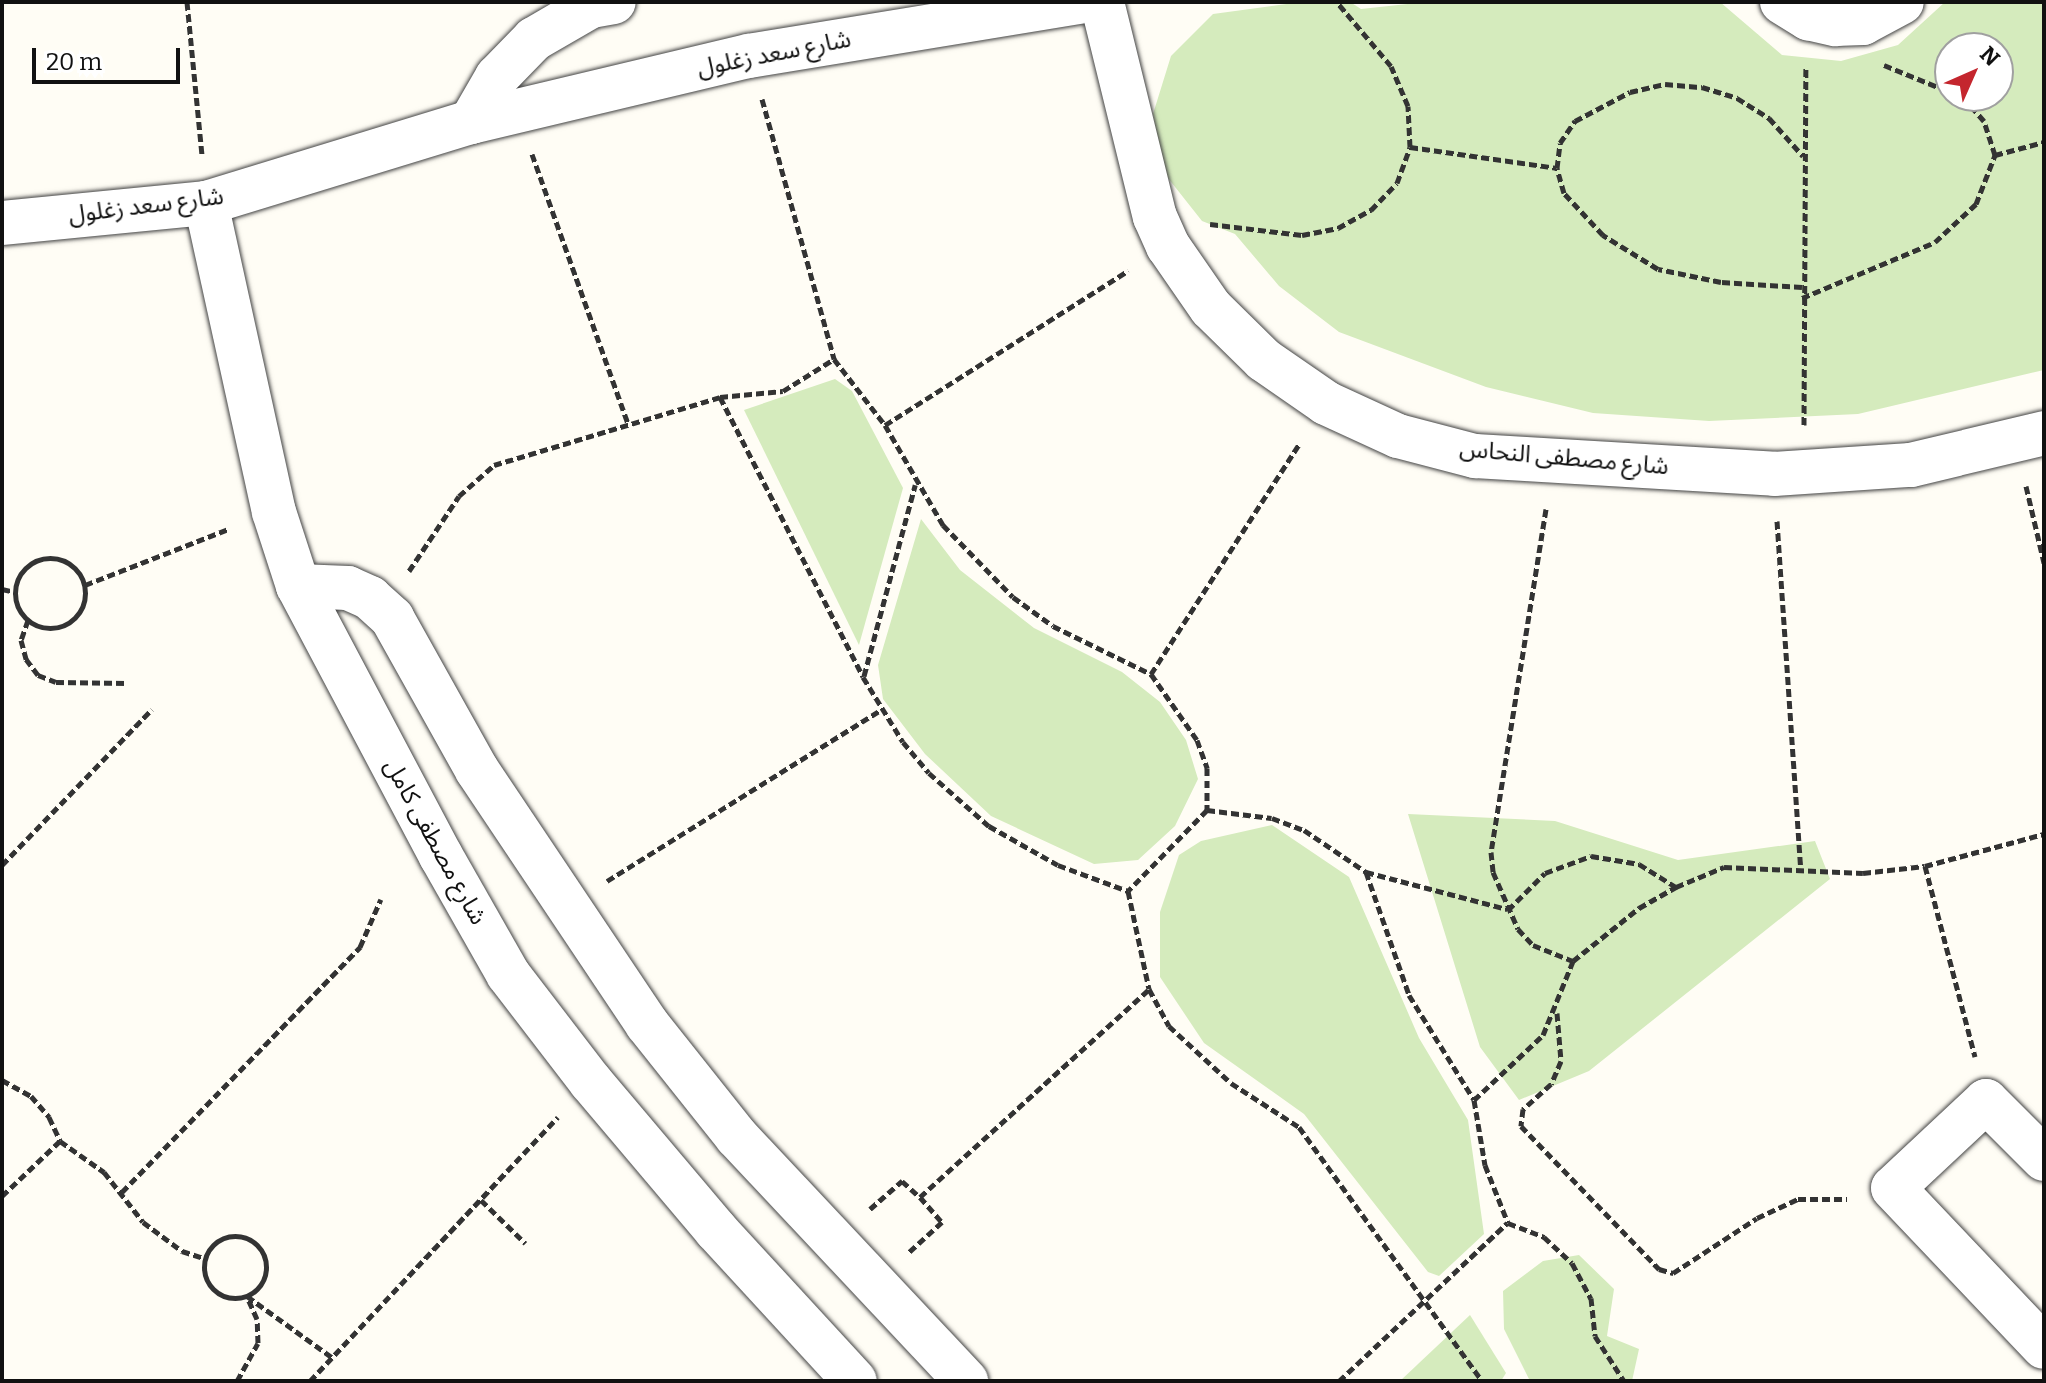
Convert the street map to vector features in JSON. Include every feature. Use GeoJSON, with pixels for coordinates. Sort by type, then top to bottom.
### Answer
{"type":"FeatureCollection","features":[{"type":"Feature","properties":{"kind":"street"},"geometry":{"type":"LineString","coordinates":[[471,122],[497,77],[534,39],[591,6],[614,2]]}},
{"type":"Feature","properties":{"kind":"street","name":"شارع سعد زغلول"},"geometry":{"type":"LineString","coordinates":[[2,223],[206,203],[471,122],[749,56],[1080,2]]}},
{"type":"Feature","properties":{"kind":"street","name":"شارع مصطفى النحاس"},"geometry":{"type":"LineString","coordinates":[[1102,2],[1162,232],[1211,308],[1264,360],[1326,403],[1398,436],[1475,456],[1789,473],[1911,465],[2030,437]]}},
{"type":"Feature","properties":{"kind":"street"},"geometry":{"type":"LineString","coordinates":[[1795,10],[1863,23],[1902,2]]}},
{"type":"Feature","properties":{"kind":"street","name":"شارع مصطفى كامل"},"geometry":{"type":"LineString","coordinates":[[206,203],[274,512],[298,586],[508,974],[591,1082],[716,1230],[855,1381]]}},
{"type":"Feature","properties":{"kind":"street"},"geometry":{"type":"LineString","coordinates":[[298,586],[348,588],[370,598],[392,618],[477,770],[647,1024],[737,1137],[966,1381]]}},
{"type":"Feature","properties":{"kind":"street"},"geometry":{"type":"LineString","coordinates":[[2044,1159],[1986,1101],[1893,1188],[2044,1347]]}},
{"type":"Feature","properties":{"kind":"path"},"geometry":{"type":"LineString","coordinates":[[187,2],[206,203]]}},
{"type":"Feature","properties":{"kind":"path"},"geometry":{"type":"LineString","coordinates":[[885,425],[1162,232],[1302,235],[1338,228],[1371,210],[1397,183],[1410,147],[1408,106],[1391,66],[1337,2]]}},
{"type":"Feature","properties":{"kind":"path"},"geometry":{"type":"LineString","coordinates":[[1795,10],[1803,156],[1802,298],[1789,473],[1801,871]]}},
{"type":"Feature","properties":{"kind":"path"},"geometry":{"type":"LineString","coordinates":[[749,56],[834,359],[885,425],[915,483],[975,563],[1013,597],[1053,626],[1151,674],[1197,740],[1207,768],[1207,810],[1128,891]]}},
{"type":"Feature","properties":{"kind":"path"},"geometry":{"type":"LineString","coordinates":[[1802,287],[1721,282],[1658,269],[1629,254],[1588,220],[1564,193],[1557,168],[1560,143],[1575,121],[1630,92],[1665,84],[1702,87],[1737,98],[1769,118],[1803,156]]}},
{"type":"Feature","properties":{"kind":"path"},"geometry":{"type":"LineString","coordinates":[[517,111],[628,424]]}},
{"type":"Feature","properties":{"kind":"path"},"geometry":{"type":"LineString","coordinates":[[1802,298],[1904,257],[1958,225],[1976,204],[1995,155],[1984,121],[1976,112]]}},
{"type":"Feature","properties":{"kind":"path"},"geometry":{"type":"LineString","coordinates":[[1995,155],[2044,142]]}},
{"type":"Feature","properties":{"kind":"path"},"geometry":{"type":"LineString","coordinates":[[1410,147],[1557,168]]}},
{"type":"Feature","properties":{"kind":"path"},"geometry":{"type":"LineString","coordinates":[[392,618],[430,533],[459,496],[494,465],[720,397],[783,391],[834,359]]}},
{"type":"Feature","properties":{"kind":"path"},"geometry":{"type":"LineString","coordinates":[[720,397],[881,710],[929,773],[989,826],[1058,865],[1128,891]]}},
{"type":"Feature","properties":{"kind":"path"},"geometry":{"type":"LineString","coordinates":[[1151,674],[1326,403]]}},
{"type":"Feature","properties":{"kind":"path"},"geometry":{"type":"LineString","coordinates":[[2030,437],[2044,563]]}},
{"type":"Feature","properties":{"kind":"path"},"geometry":{"type":"LineString","coordinates":[[1554,460],[1491,852],[1493,872],[1508,910],[1533,945],[1573,961]]}},
{"type":"Feature","properties":{"kind":"path"},"geometry":{"type":"LineString","coordinates":[[863,677],[915,483]]}},
{"type":"Feature","properties":{"kind":"path"},"geometry":{"type":"LineString","coordinates":[[85,585],[274,512]]}},
{"type":"Feature","properties":{"kind":"path"},"geometry":{"type":"LineString","coordinates":[[46,558],[71,565],[85,585],[85,600],[69,623],[41,627],[28,620],[15,592],[24,569],[46,558]]}},
{"type":"Feature","properties":{"kind":"path"},"geometry":{"type":"LineString","coordinates":[[2,589],[15,592]]}},
{"type":"Feature","properties":{"kind":"path"},"geometry":{"type":"LineString","coordinates":[[28,620],[21,640],[26,659],[38,675],[56,682],[127,683]]}},
{"type":"Feature","properties":{"kind":"path"},"geometry":{"type":"LineString","coordinates":[[2,865],[152,709]]}},
{"type":"Feature","properties":{"kind":"path"},"geometry":{"type":"LineString","coordinates":[[568,905],[881,710]]}},
{"type":"Feature","properties":{"kind":"path"},"geometry":{"type":"LineString","coordinates":[[1207,810],[1251,814],[1304,830],[1366,872],[1508,910]]}},
{"type":"Feature","properties":{"kind":"path"},"geometry":{"type":"LineString","coordinates":[[1474,1100],[1543,1035],[1557,1012],[1573,961],[1628,916],[1676,887],[1724,867],[1801,871],[1925,866],[2044,834]]}},
{"type":"Feature","properties":{"kind":"path"},"geometry":{"type":"LineString","coordinates":[[1508,910],[1545,873],[1591,856],[1639,864],[1676,887]]}},
{"type":"Feature","properties":{"kind":"path"},"geometry":{"type":"LineString","coordinates":[[1925,866],[1986,1101]]}},
{"type":"Feature","properties":{"kind":"path"},"geometry":{"type":"LineString","coordinates":[[1366,872],[1409,995],[1474,1100],[1485,1165],[1508,1223],[1544,1237],[1572,1263],[1591,1298],[1595,1336],[1624,1381]]}},
{"type":"Feature","properties":{"kind":"path"},"geometry":{"type":"LineString","coordinates":[[1128,891],[1149,989],[1169,1026],[1197,1057],[1299,1127],[1482,1381]]}},
{"type":"Feature","properties":{"kind":"path"},"geometry":{"type":"LineString","coordinates":[[122,1192],[360,947],[381,899]]}},
{"type":"Feature","properties":{"kind":"path"},"geometry":{"type":"LineString","coordinates":[[920,1197],[1149,989]]}},
{"type":"Feature","properties":{"kind":"path"},"geometry":{"type":"LineString","coordinates":[[1557,1012],[1561,1061],[1551,1084],[1523,1109],[1521,1126],[1659,1269],[1682,1268],[1718,1241],[1798,1199],[1863,1198],[1893,1188]]}},
{"type":"Feature","properties":{"kind":"path"},"geometry":{"type":"LineString","coordinates":[[2,1080],[31,1096],[49,1117],[60,1141],[104,1172],[161,1238],[204,1258]]}},
{"type":"Feature","properties":{"kind":"path"},"geometry":{"type":"LineString","coordinates":[[310,1381],[591,1082]]}},
{"type":"Feature","properties":{"kind":"path"},"geometry":{"type":"LineString","coordinates":[[2,1196],[60,1141]]}},
{"type":"Feature","properties":{"kind":"path"},"geometry":{"type":"LineString","coordinates":[[833,1242],[902,1181],[920,1197],[942,1222],[873,1285]]}},
{"type":"Feature","properties":{"kind":"path"},"geometry":{"type":"LineString","coordinates":[[481,1200],[525,1243]]}},
{"type":"Feature","properties":{"kind":"path"},"geometry":{"type":"LineString","coordinates":[[1339,1381],[1508,1223]]}},
{"type":"Feature","properties":{"kind":"path"},"geometry":{"type":"LineString","coordinates":[[247,1296],[266,1272],[256,1243],[242,1236],[226,1237],[204,1258],[204,1275],[214,1290],[230,1298],[247,1296],[333,1358]]}},
{"type":"Feature","properties":{"kind":"path"},"geometry":{"type":"LineString","coordinates":[[237,1381],[258,1343],[257,1319],[247,1296]]}},
{"type":"Feature","properties":{"kind":"green space"},"geometry":{"type":"Polygon","coordinates":[[[1301,2],[1350,2],[1361,9],[1426,2],[1720,2],[1782,55],[1841,61],[1898,45],[1945,2],[2044,2],[2044,370],[1858,414],[1709,421],[1593,413],[1486,387],[1339,332],[1279,286],[1235,234],[1202,221],[1164,173],[1153,114],[1171,56],[1213,14],[1301,2]]]}},
{"type":"Feature","properties":{"kind":"green space"},"geometry":{"type":"Polygon","coordinates":[[[835,379],[852,391],[903,488],[859,645],[744,410],[835,379]]]}},
{"type":"Feature","properties":{"kind":"green space"},"geometry":{"type":"Polygon","coordinates":[[[921,519],[960,570],[1034,628],[1122,672],[1160,702],[1186,740],[1198,779],[1175,826],[1138,860],[1094,864],[991,816],[925,754],[883,699],[878,665],[921,519]]]}},
{"type":"Feature","properties":{"kind":"green space"},"geometry":{"type":"Polygon","coordinates":[[[1408,814],[1555,821],[1678,860],[1815,841],[1830,879],[1589,1071],[1519,1100],[1480,1047],[1408,814]]]}},
{"type":"Feature","properties":{"kind":"green space"},"geometry":{"type":"Polygon","coordinates":[[[1272,825],[1349,877],[1419,1038],[1468,1120],[1484,1234],[1439,1276],[1428,1272],[1304,1114],[1204,1043],[1160,977],[1160,912],[1179,855],[1201,841],[1272,825]]]}},
{"type":"Feature","properties":{"kind":"green space"},"geometry":{"type":"Polygon","coordinates":[[[1579,1255],[1614,1289],[1607,1336],[1639,1349],[1632,1381],[1530,1381],[1504,1329],[1503,1291],[1543,1261],[1579,1255]]]}},
{"type":"Feature","properties":{"kind":"green space"},"geometry":{"type":"Polygon","coordinates":[[[1470,1315],[1506,1373],[1501,1381],[1400,1381],[1470,1315]]]}}]}
